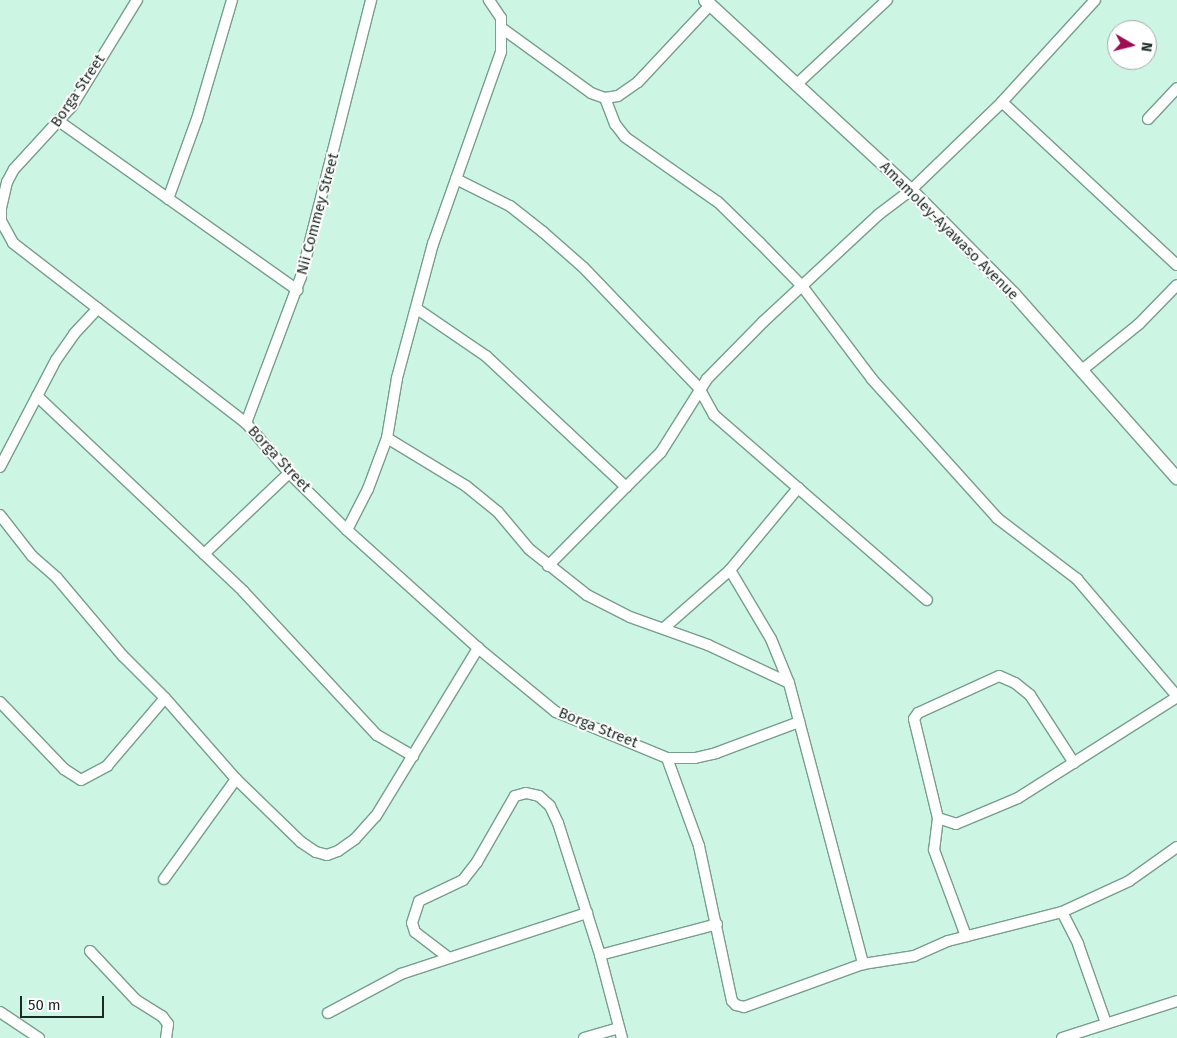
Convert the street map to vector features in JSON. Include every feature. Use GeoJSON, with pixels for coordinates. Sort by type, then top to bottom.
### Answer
{"type":"FeatureCollection","features":[{"type":"Feature","properties":{"kind":"street","name":"Borga Street"},"geometry":{"type":"LineString","coordinates":[[137,0],[60,122],[28,154],[6,182],[1,207],[3,234],[23,254],[98,308],[246,423],[289,473],[347,530],[478,648],[556,712],[667,758],[695,758],[716,753],[799,722]]}},
{"type":"Feature","properties":{"kind":"street"},"geometry":{"type":"LineString","coordinates":[[168,199],[197,119],[232,0]]}},
{"type":"Feature","properties":{"kind":"street","name":"Nii Commey Street"},"geometry":{"type":"LineString","coordinates":[[246,423],[297,290],[352,85],[371,0]]}},
{"type":"Feature","properties":{"kind":"street"},"geometry":{"type":"LineString","coordinates":[[347,530],[368,489],[387,438],[397,378],[433,244],[501,52],[503,29],[496,8],[489,0]]}},
{"type":"Feature","properties":{"kind":"street"},"geometry":{"type":"LineString","coordinates":[[797,84],[887,0]]}},
{"type":"Feature","properties":{"kind":"street"},"geometry":{"type":"LineString","coordinates":[[548,566],[661,452],[699,388],[802,286],[878,215],[911,190],[1002,102],[1095,0]]}},
{"type":"Feature","properties":{"kind":"street"},"geometry":{"type":"LineString","coordinates":[[503,29],[591,93],[605,98],[618,96],[638,82],[708,2]]}},
{"type":"Feature","properties":{"kind":"street","name":"Amamoley-Ayawaso Avenue"},"geometry":{"type":"LineString","coordinates":[[708,2],[911,190],[1014,294],[1177,478]]}},
{"type":"Feature","properties":{"kind":"street"},"geometry":{"type":"LineString","coordinates":[[1148,119],[1177,88]]}},
{"type":"Feature","properties":{"kind":"street"},"geometry":{"type":"LineString","coordinates":[[605,98],[615,124],[625,137],[718,202],[802,286],[872,379],[997,518],[1077,579],[1177,696],[1018,798],[956,824],[938,818]]}},
{"type":"Feature","properties":{"kind":"street"},"geometry":{"type":"LineString","coordinates":[[1002,102],[1177,265]]}},
{"type":"Feature","properties":{"kind":"street"},"geometry":{"type":"LineString","coordinates":[[60,122],[297,290]]}},
{"type":"Feature","properties":{"kind":"street"},"geometry":{"type":"LineString","coordinates":[[456,179],[510,206],[544,232],[583,267],[699,388],[714,415],[927,600]]}},
{"type":"Feature","properties":{"kind":"street"},"geometry":{"type":"LineString","coordinates":[[1082,370],[1139,324],[1177,285]]}},
{"type":"Feature","properties":{"kind":"street"},"geometry":{"type":"LineString","coordinates":[[0,467],[37,396],[74,334],[98,308]]}},
{"type":"Feature","properties":{"kind":"street"},"geometry":{"type":"LineString","coordinates":[[417,309],[486,356],[626,487]]}},
{"type":"Feature","properties":{"kind":"street"},"geometry":{"type":"LineString","coordinates":[[37,396],[243,590],[377,734],[413,756]]}},
{"type":"Feature","properties":{"kind":"street"},"geometry":{"type":"LineString","coordinates":[[387,438],[466,486],[498,512],[548,566],[587,595],[630,617],[717,649],[789,683]]}},
{"type":"Feature","properties":{"kind":"street"},"geometry":{"type":"LineString","coordinates":[[204,554],[289,473]]}},
{"type":"Feature","properties":{"kind":"street"},"geometry":{"type":"LineString","coordinates":[[664,628],[730,570],[798,488]]}},
{"type":"Feature","properties":{"kind":"street"},"geometry":{"type":"LineString","coordinates":[[0,515],[32,556],[57,578],[123,656],[165,698],[236,779],[301,842],[327,855],[355,839],[376,816],[478,648]]}},
{"type":"Feature","properties":{"kind":"street"},"geometry":{"type":"LineString","coordinates":[[730,570],[772,639],[789,683],[863,964]]}},
{"type":"Feature","properties":{"kind":"street"},"geometry":{"type":"LineString","coordinates":[[966,936],[934,850],[938,818],[914,719],[918,713],[987,679],[999,676],[1015,683],[1030,695],[1074,763]]}},
{"type":"Feature","properties":{"kind":"street"},"geometry":{"type":"LineString","coordinates":[[0,702],[64,768],[81,780],[107,766],[165,698]]}},
{"type":"Feature","properties":{"kind":"street"},"geometry":{"type":"LineString","coordinates":[[667,758],[699,846],[732,1000],[744,1007],[863,964],[914,956],[966,936],[1062,912],[1129,881],[1177,847]]}},
{"type":"Feature","properties":{"kind":"street"},"geometry":{"type":"LineString","coordinates":[[164,879],[236,779]]}},
{"type":"Feature","properties":{"kind":"street"},"geometry":{"type":"LineString","coordinates":[[448,958],[415,932],[412,922],[414,910],[419,901],[463,880],[477,862],[515,796],[526,793],[539,796],[550,806],[587,913],[620,1033],[584,1038]]}},
{"type":"Feature","properties":{"kind":"street"},"geometry":{"type":"LineString","coordinates":[[1062,912],[1085,961],[1106,1023]]}},
{"type":"Feature","properties":{"kind":"street"},"geometry":{"type":"LineString","coordinates":[[328,1013],[400,974],[587,913]]}},
{"type":"Feature","properties":{"kind":"street"},"geometry":{"type":"LineString","coordinates":[[600,956],[717,924]]}},
{"type":"Feature","properties":{"kind":"street"},"geometry":{"type":"LineString","coordinates":[[90,951],[136,1000],[162,1016],[168,1024],[166,1038]]}},
{"type":"Feature","properties":{"kind":"street"},"geometry":{"type":"LineString","coordinates":[[1062,1038],[1177,1001]]}},
{"type":"Feature","properties":{"kind":"street"},"geometry":{"type":"LineString","coordinates":[[0,1012],[39,1038]]}}]}
